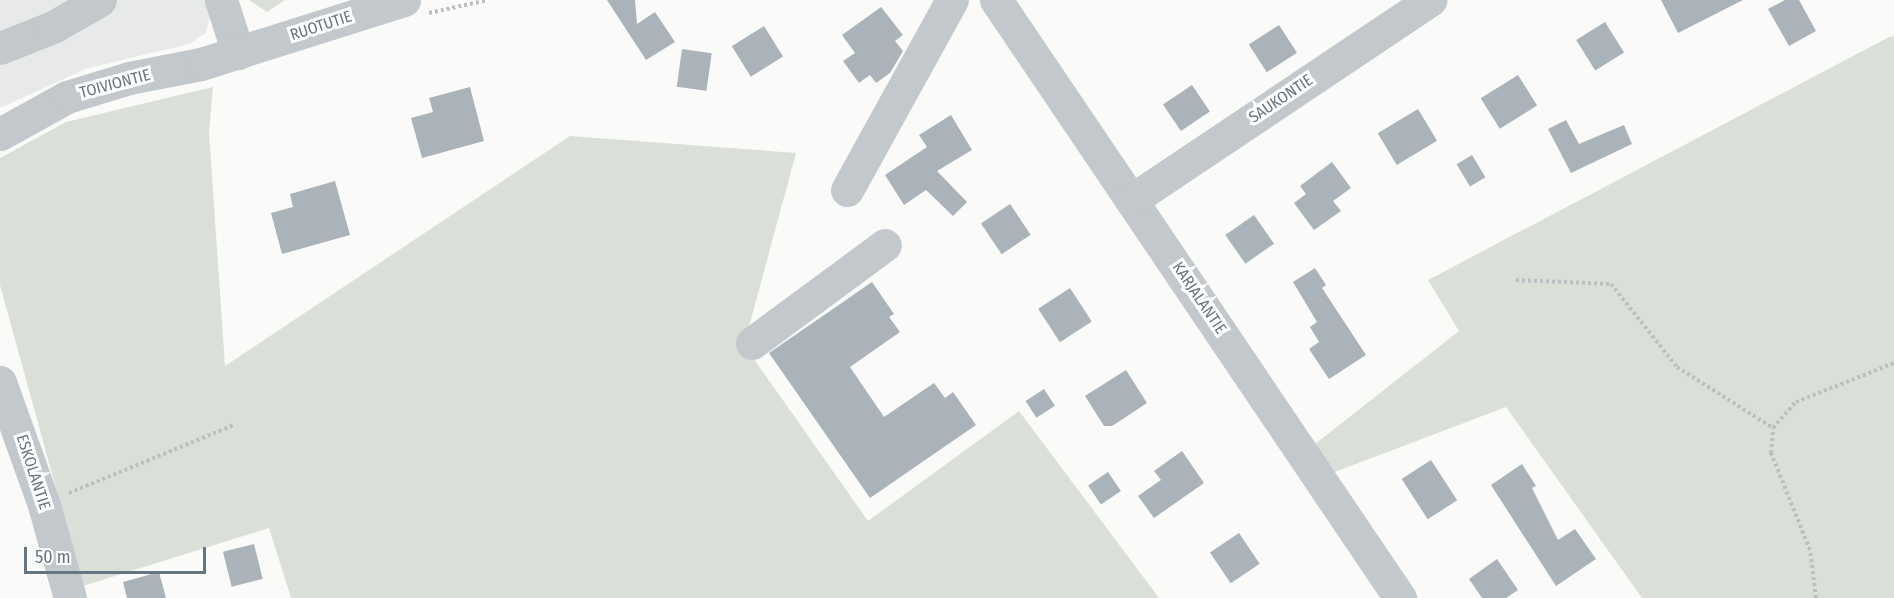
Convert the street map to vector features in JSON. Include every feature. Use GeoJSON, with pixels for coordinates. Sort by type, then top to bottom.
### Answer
{"type":"FeatureCollection","features":[{"type":"Feature","properties":{"kind":"street"},"geometry":{"type":"LineString","coordinates":[[0,48],[52,27],[100,0]]}},
{"type":"Feature","properties":{"kind":"street"},"geometry":{"type":"LineString","coordinates":[[221,0],[238,53]]}},
{"type":"Feature","properties":{"kind":"street","name":"RUOTUTIE"},"geometry":{"type":"LineString","coordinates":[[238,53],[404,0]]}},
{"type":"Feature","properties":{"kind":"street"},"geometry":{"type":"LineString","coordinates":[[847,190],[952,0]]}},
{"type":"Feature","properties":{"kind":"street","name":"KARJALANTIE"},"geometry":{"type":"LineString","coordinates":[[996,0],[1133,199],[1396,596]]}},
{"type":"Feature","properties":{"kind":"street","name":"SAUKONTIE"},"geometry":{"type":"LineString","coordinates":[[1133,199],[1430,0]]}},
{"type":"Feature","properties":{"kind":"street","name":"TOIVIONTIE"},"geometry":{"type":"LineString","coordinates":[[0,134],[67,97],[238,53]]}},
{"type":"Feature","properties":{"kind":"street"},"geometry":{"type":"LineString","coordinates":[[752,343],[885,245]]}},
{"type":"Feature","properties":{"kind":"street","name":"ESKOLANTIE"},"geometry":{"type":"LineString","coordinates":[[0,382],[44,505],[70,598]]}},
{"type":"Feature","properties":{"kind":"path"},"geometry":{"type":"LineString","coordinates":[[1516,280],[1611,284],[1677,367],[1773,428]]}},
{"type":"Feature","properties":{"kind":"path"},"geometry":{"type":"LineString","coordinates":[[1816,598],[1810,550],[1771,453],[1773,428],[1796,402],[1894,363]]}},
{"type":"Feature","properties":{"kind":"path"},"geometry":{"type":"LineString","coordinates":[[44,505],[234,425]]}},
{"type":"Feature","properties":{"kind":"shaded area"},"geometry":{"type":"Polygon","coordinates":[[[0,0],[207,0],[211,13],[206,33],[189,44],[88,68],[0,108],[0,0]]]}},
{"type":"Feature","properties":{"kind":"shaded area"},"geometry":{"type":"Polygon","coordinates":[[[249,0],[285,0],[267,12],[249,0]]]}},
{"type":"Feature","properties":{"kind":"shaded area"},"geometry":{"type":"Polygon","coordinates":[[[1891,36],[1894,37],[1894,598],[1642,598],[1506,407],[1332,473],[1315,444],[1459,331],[1428,280],[1891,36]]]}},
{"type":"Feature","properties":{"kind":"shaded area"},"geometry":{"type":"Polygon","coordinates":[[[213,87],[209,132],[225,366],[570,136],[796,153],[744,345],[868,521],[1019,411],[1159,598],[291,598],[269,528],[83,586],[0,285],[0,158],[66,122],[213,87]]]}},
{"type":"Feature","properties":{"kind":"building"},"geometry":{"type":"Polygon","coordinates":[[[607,0],[635,0],[637,24],[655,12],[675,42],[646,60],[607,0]]]}},
{"type":"Feature","properties":{"kind":"building"},"geometry":{"type":"Polygon","coordinates":[[[1661,0],[1743,0],[1678,33],[1661,0]]]}},
{"type":"Feature","properties":{"kind":"building"},"geometry":{"type":"Polygon","coordinates":[[[1785,0],[1799,0],[1816,31],[1789,46],[1768,9],[1785,0]]]}},
{"type":"Feature","properties":{"kind":"building"},"geometry":{"type":"Polygon","coordinates":[[[881,7],[903,35],[895,41],[903,51],[890,73],[876,83],[870,75],[859,83],[843,61],[855,53],[842,35],[881,7]]]}},
{"type":"Feature","properties":{"kind":"building"},"geometry":{"type":"Polygon","coordinates":[[[1605,22],[1624,53],[1595,71],[1576,40],[1605,22]]]}},
{"type":"Feature","properties":{"kind":"building"},"geometry":{"type":"Polygon","coordinates":[[[1279,25],[1297,53],[1267,72],[1249,45],[1279,25]]]}},
{"type":"Feature","properties":{"kind":"building"},"geometry":{"type":"Polygon","coordinates":[[[764,26],[783,57],[751,77],[732,46],[764,26]]]}},
{"type":"Feature","properties":{"kind":"building"},"geometry":{"type":"Polygon","coordinates":[[[682,49],[712,53],[706,91],[677,87],[682,49]]]}},
{"type":"Feature","properties":{"kind":"building"},"geometry":{"type":"Polygon","coordinates":[[[1518,75],[1537,106],[1500,129],[1481,98],[1518,75]]]}},
{"type":"Feature","properties":{"kind":"building"},"geometry":{"type":"Polygon","coordinates":[[[1192,85],[1210,112],[1181,131],[1163,105],[1192,85]]]}},
{"type":"Feature","properties":{"kind":"building"},"geometry":{"type":"Polygon","coordinates":[[[470,87],[484,141],[422,158],[411,118],[433,112],[429,98],[470,87]]]}},
{"type":"Feature","properties":{"kind":"building"},"geometry":{"type":"Polygon","coordinates":[[[1418,109],[1437,141],[1397,165],[1378,133],[1418,109]]]}},
{"type":"Feature","properties":{"kind":"building"},"geometry":{"type":"Polygon","coordinates":[[[951,115],[972,150],[937,171],[967,202],[953,216],[926,190],[904,205],[885,175],[927,147],[919,135],[951,115]]]}},
{"type":"Feature","properties":{"kind":"building"},"geometry":{"type":"Polygon","coordinates":[[[1566,120],[1579,144],[1624,125],[1632,144],[1571,173],[1548,129],[1566,120]]]}},
{"type":"Feature","properties":{"kind":"building"},"geometry":{"type":"Polygon","coordinates":[[[1472,155],[1485,177],[1470,187],[1457,164],[1472,155]]]}},
{"type":"Feature","properties":{"kind":"building"},"geometry":{"type":"Polygon","coordinates":[[[1332,162],[1351,188],[1333,201],[1341,211],[1314,230],[1294,203],[1306,194],[1300,186],[1332,162]]]}},
{"type":"Feature","properties":{"kind":"building"},"geometry":{"type":"Polygon","coordinates":[[[335,181],[350,235],[282,254],[271,213],[293,207],[290,194],[335,181]]]}},
{"type":"Feature","properties":{"kind":"building"},"geometry":{"type":"Polygon","coordinates":[[[1010,204],[1031,235],[1002,254],[981,224],[1010,204]]]}},
{"type":"Feature","properties":{"kind":"building"},"geometry":{"type":"Polygon","coordinates":[[[1254,215],[1274,244],[1245,264],[1225,235],[1254,215]]]}},
{"type":"Feature","properties":{"kind":"building"},"geometry":{"type":"Polygon","coordinates":[[[1315,268],[1326,285],[1322,288],[1366,355],[1329,379],[1309,349],[1319,342],[1310,327],[1317,322],[1293,282],[1315,268]]]}},
{"type":"Feature","properties":{"kind":"building"},"geometry":{"type":"Polygon","coordinates":[[[872,282],[894,314],[889,317],[900,332],[850,367],[884,417],[934,383],[945,398],[953,392],[976,425],[870,498],[769,353],[872,282]]]}},
{"type":"Feature","properties":{"kind":"building"},"geometry":{"type":"Polygon","coordinates":[[[1070,288],[1092,322],[1060,342],[1038,309],[1070,288]]]}},
{"type":"Feature","properties":{"kind":"building"},"geometry":{"type":"Polygon","coordinates":[[[1126,370],[1147,403],[1112,426],[1104,426],[1085,396],[1126,370]]]}},
{"type":"Feature","properties":{"kind":"building"},"geometry":{"type":"Polygon","coordinates":[[[1044,389],[1055,406],[1036,418],[1026,401],[1044,389]]]}},
{"type":"Feature","properties":{"kind":"building"},"geometry":{"type":"Polygon","coordinates":[[[1182,451],[1204,483],[1154,518],[1138,496],[1161,480],[1154,471],[1182,451]]]}},
{"type":"Feature","properties":{"kind":"building"},"geometry":{"type":"Polygon","coordinates":[[[1431,460],[1457,500],[1428,519],[1402,479],[1431,460]]]}},
{"type":"Feature","properties":{"kind":"building"},"geometry":{"type":"Polygon","coordinates":[[[1522,464],[1536,486],[1532,488],[1558,540],[1575,529],[1596,559],[1556,586],[1491,485],[1522,464]]]}},
{"type":"Feature","properties":{"kind":"building"},"geometry":{"type":"Polygon","coordinates":[[[1108,472],[1121,491],[1101,504],[1088,485],[1108,472]]]}},
{"type":"Feature","properties":{"kind":"building"},"geometry":{"type":"Polygon","coordinates":[[[1239,533],[1260,564],[1231,583],[1210,553],[1239,533]]]}},
{"type":"Feature","properties":{"kind":"building"},"geometry":{"type":"Polygon","coordinates":[[[254,544],[263,579],[232,587],[223,552],[254,544]]]}},
{"type":"Feature","properties":{"kind":"building"},"geometry":{"type":"Polygon","coordinates":[[[1497,559],[1518,590],[1506,598],[1482,598],[1469,579],[1497,559]]]}},
{"type":"Feature","properties":{"kind":"building"},"geometry":{"type":"Polygon","coordinates":[[[159,572],[166,598],[127,598],[123,582],[159,572]]]}}]}
